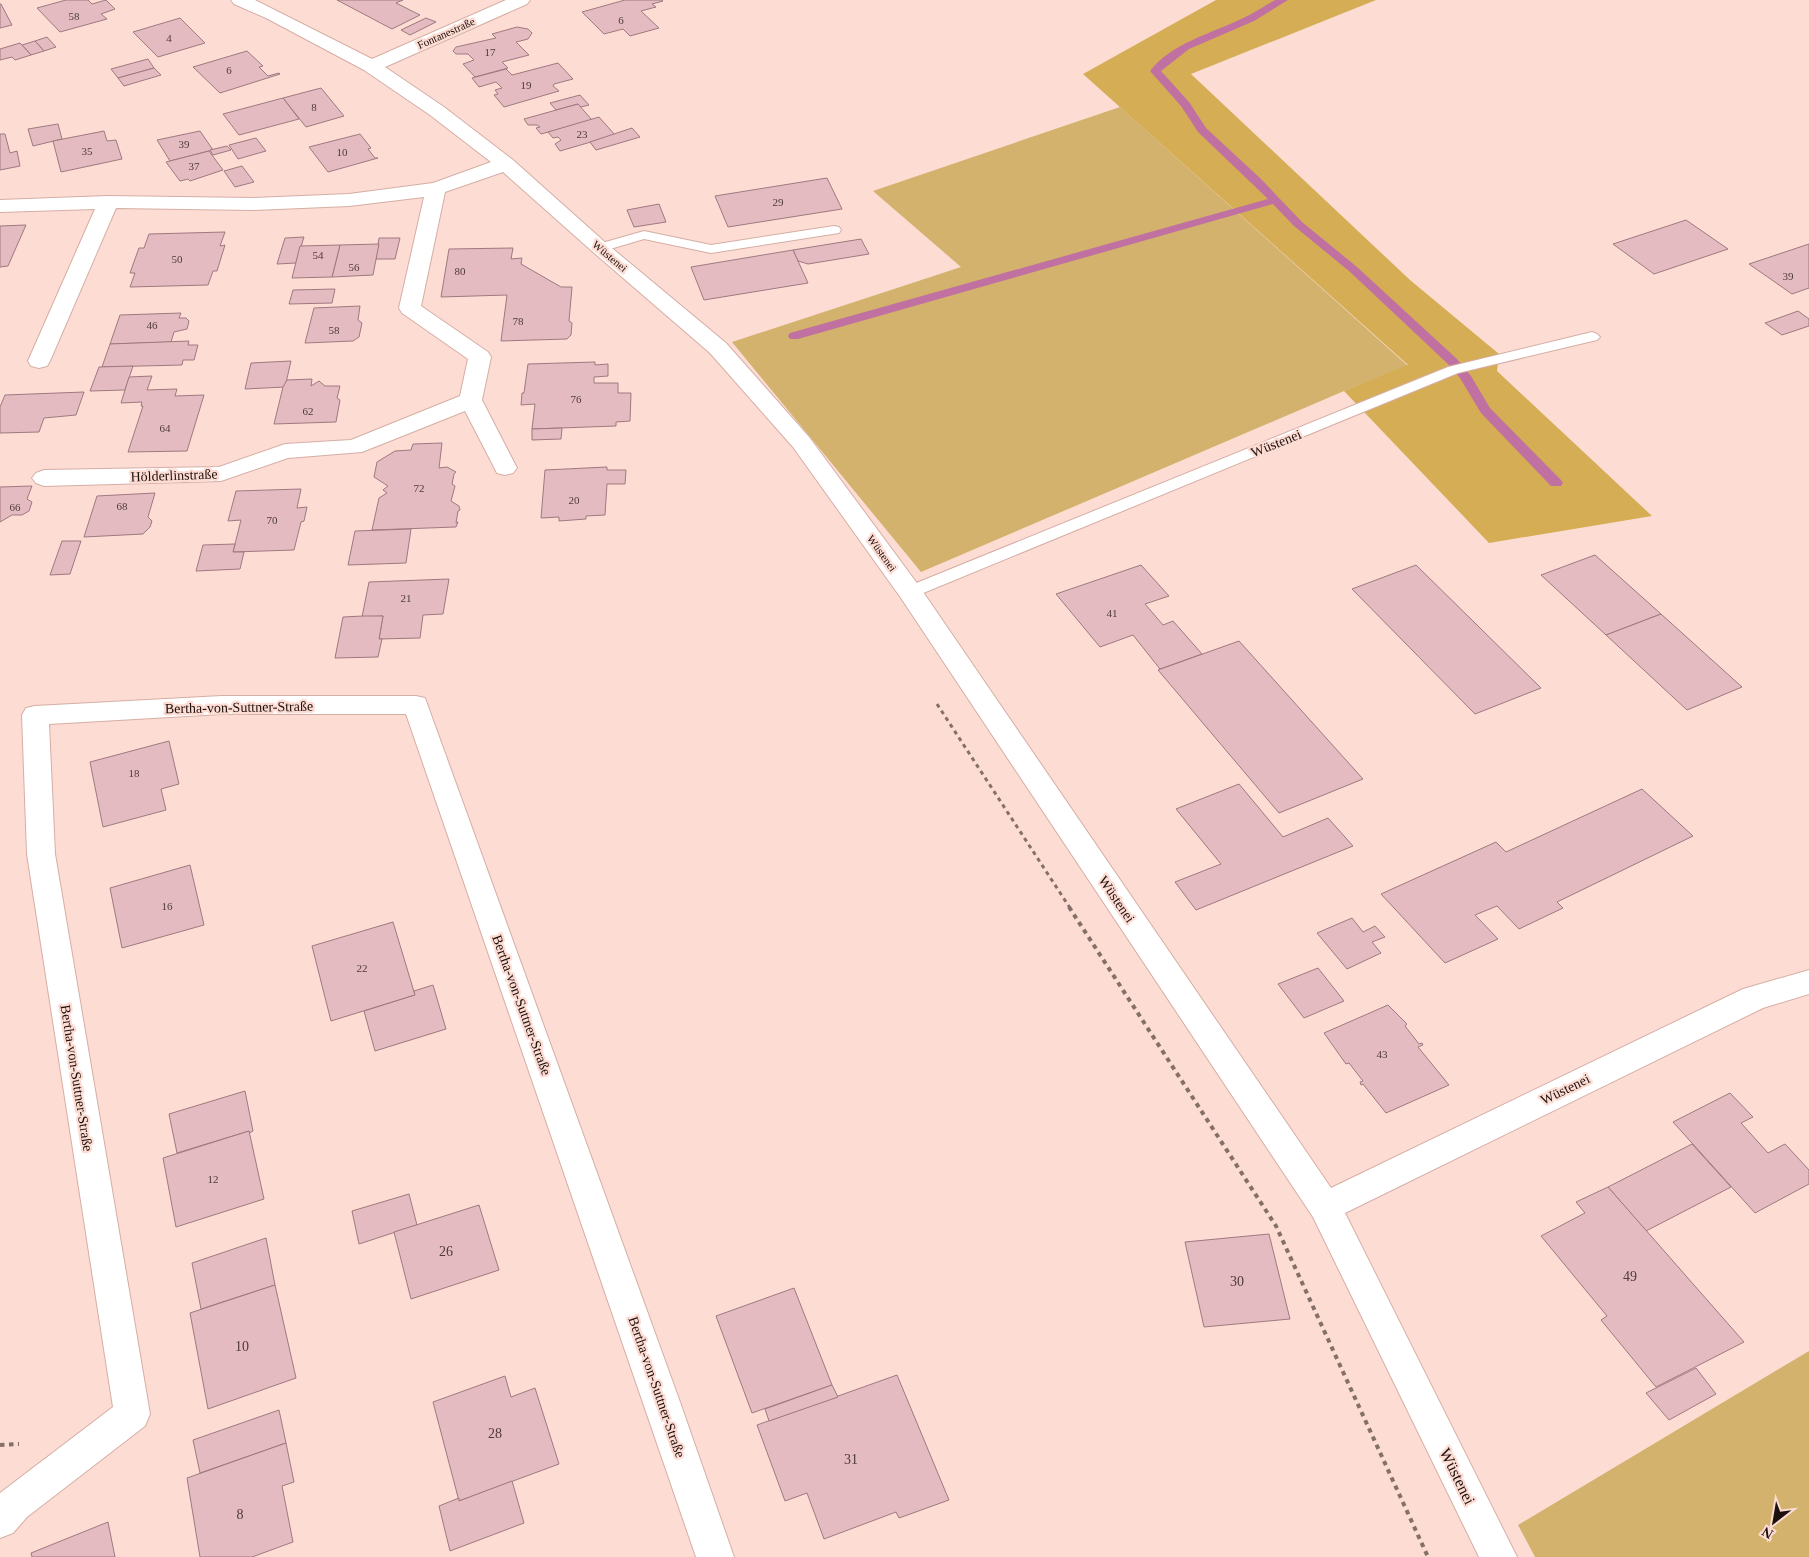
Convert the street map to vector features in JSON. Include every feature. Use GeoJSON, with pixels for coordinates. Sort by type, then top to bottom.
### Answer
{"type":"FeatureCollection","features":[{"type":"Feature","properties":{"kind":"street","name":"Wüstenei"},"geometry":{"type":"LineString","coordinates":[[240,0],[272,14],[371,66],[437,111],[506,164],[600,248],[718,348],[801,442],[910,592],[1325,1207],[1498,1557]]}},
{"type":"Feature","properties":{"kind":"street","name":"Fontanestraße"},"geometry":{"type":"LineString","coordinates":[[371,66],[521,0]]}},
{"type":"Feature","properties":{"kind":"street"},"geometry":{"type":"LineString","coordinates":[[0,206],[108,202],[252,204],[349,200],[436,189],[506,164]]}},
{"type":"Feature","properties":{"kind":"street"},"geometry":{"type":"LineString","coordinates":[[436,189],[410,308],[480,357],[471,400],[505,468]]}},
{"type":"Feature","properties":{"kind":"street"},"geometry":{"type":"LineString","coordinates":[[39,361],[108,202]]}},
{"type":"Feature","properties":{"kind":"street","name":"Hölderlinstraße"},"geometry":{"type":"LineString","coordinates":[[44,478],[221,474],[285,451],[354,447],[471,400]]}},
{"type":"Feature","properties":{"kind":"street","name":"Bertha-von-Suttner-Straße"},"geometry":{"type":"LineString","coordinates":[[0,1520],[14,1504],[132,1414],[66,1016],[42,854],[35,715],[222,705],[416,705],[715,1557]]}},
{"type":"Feature","properties":{"kind":"street","name":"Wüstenei"},"geometry":{"type":"LineString","coordinates":[[1325,1207],[1754,998],[1809,982]]}},
{"type":"Feature","properties":{"kind":"lane"},"geometry":{"type":"LineString","coordinates":[[600,248],[644,235],[711,249],[834,230]]}},
{"type":"Feature","properties":{"kind":"lane","name":"Wüstenei"},"geometry":{"type":"LineString","coordinates":[[910,592],[1458,368],[1592,337]]}},
{"type":"Feature","properties":{"kind":"path"},"geometry":{"type":"LineString","coordinates":[[933,697],[973,762],[1276,1226],[1428,1557]]}},
{"type":"Feature","properties":{"kind":"shaded area"},"geometry":{"type":"Polygon","coordinates":[[[1216,0],[1376,0],[1191,74],[1410,280],[1499,354],[1497,371],[1652,516],[1489,543],[1344,391],[1408,365],[1083,74],[1216,0]]]}},
{"type":"Feature","properties":{"kind":"shaded area"},"geometry":{"type":"Polygon","coordinates":[[[1120,107],[1408,366],[1344,391],[921,572],[732,342],[961,267],[873,191],[1120,107]]]}},
{"type":"Feature","properties":{"kind":"shaded area"},"geometry":{"type":"Polygon","coordinates":[[[1809,1351],[1809,1557],[1535,1557],[1518,1525],[1809,1351]]]}},
{"type":"Feature","properties":{"kind":"building"},"geometry":{"type":"Polygon","coordinates":[[[66,0],[88,0],[92,4],[106,0],[115,9],[101,14],[107,19],[60,32],[37,8],[66,0]]]}},
{"type":"Feature","properties":{"kind":"building"},"geometry":{"type":"Polygon","coordinates":[[[337,0],[403,0],[396,3],[420,15],[392,29],[337,0]]]}},
{"type":"Feature","properties":{"kind":"building"},"geometry":{"type":"Polygon","coordinates":[[[625,0],[662,0],[652,4],[656,7],[641,11],[659,28],[630,36],[623,29],[604,34],[582,12],[625,0]]]}},
{"type":"Feature","properties":{"kind":"building"},"geometry":{"type":"Polygon","coordinates":[[[1,4],[12,25],[0,28],[1,4]]]}},
{"type":"Feature","properties":{"kind":"building"},"geometry":{"type":"Polygon","coordinates":[[[180,18],[205,43],[158,57],[133,32],[180,18]]]}},
{"type":"Feature","properties":{"kind":"building"},"geometry":{"type":"Polygon","coordinates":[[[426,18],[436,22],[410,35],[401,30],[426,18]]]}},
{"type":"Feature","properties":{"kind":"building"},"geometry":{"type":"Polygon","coordinates":[[[517,27],[528,29],[532,33],[528,39],[516,42],[529,55],[502,62],[508,68],[475,77],[463,64],[474,60],[468,54],[456,54],[453,51],[456,47],[496,38],[492,34],[517,27]]]}},
{"type":"Feature","properties":{"kind":"building"},"geometry":{"type":"Polygon","coordinates":[[[47,37],[56,47],[44,51],[35,41],[47,37]]]}},
{"type":"Feature","properties":{"kind":"building"},"geometry":{"type":"Polygon","coordinates":[[[35,41],[44,51],[31,55],[22,45],[35,41]]]}},
{"type":"Feature","properties":{"kind":"building"},"geometry":{"type":"Polygon","coordinates":[[[20,43],[31,55],[15,60],[12,57],[0,60],[0,49],[20,43]]]}},
{"type":"Feature","properties":{"kind":"building"},"geometry":{"type":"Polygon","coordinates":[[[247,51],[263,66],[259,67],[268,76],[280,74],[220,93],[193,67],[247,51]]]}},
{"type":"Feature","properties":{"kind":"building"},"geometry":{"type":"Polygon","coordinates":[[[148,59],[154,68],[118,78],[111,69],[148,59]]]}},
{"type":"Feature","properties":{"kind":"building"},"geometry":{"type":"Polygon","coordinates":[[[558,63],[573,79],[554,84],[553,86],[559,91],[504,107],[494,95],[498,94],[495,90],[502,88],[496,82],[479,87],[472,78],[506,69],[512,75],[558,63]]]}},
{"type":"Feature","properties":{"kind":"building"},"geometry":{"type":"Polygon","coordinates":[[[154,68],[161,75],[124,86],[118,78],[154,68]]]}},
{"type":"Feature","properties":{"kind":"building"},"geometry":{"type":"Polygon","coordinates":[[[321,88],[344,116],[306,127],[283,98],[321,88]]]}},
{"type":"Feature","properties":{"kind":"building"},"geometry":{"type":"Polygon","coordinates":[[[580,95],[589,105],[581,107],[578,104],[556,110],[550,103],[580,95]]]}},
{"type":"Feature","properties":{"kind":"building"},"geometry":{"type":"Polygon","coordinates":[[[283,98],[299,119],[239,135],[223,114],[283,98]]]}},
{"type":"Feature","properties":{"kind":"building"},"geometry":{"type":"Polygon","coordinates":[[[578,104],[592,120],[541,134],[536,128],[540,127],[528,125],[524,119],[578,104]]]}},
{"type":"Feature","properties":{"kind":"building"},"geometry":{"type":"Polygon","coordinates":[[[599,117],[615,135],[560,151],[555,144],[561,140],[558,137],[553,138],[548,132],[599,117]]]}},
{"type":"Feature","properties":{"kind":"building"},"geometry":{"type":"Polygon","coordinates":[[[58,124],[62,139],[33,146],[28,129],[58,124]]]}},
{"type":"Feature","properties":{"kind":"building"},"geometry":{"type":"Polygon","coordinates":[[[632,128],[640,137],[596,150],[590,142],[632,128]]]}},
{"type":"Feature","properties":{"kind":"building"},"geometry":{"type":"Polygon","coordinates":[[[104,131],[107,141],[116,140],[122,159],[61,172],[53,141],[104,131]]]}},
{"type":"Feature","properties":{"kind":"building"},"geometry":{"type":"Polygon","coordinates":[[[200,131],[213,150],[170,161],[157,140],[200,131]]]}},
{"type":"Feature","properties":{"kind":"building"},"geometry":{"type":"Polygon","coordinates":[[[0,134],[5,134],[10,153],[17,151],[20,166],[0,170],[0,134]]]}},
{"type":"Feature","properties":{"kind":"building"},"geometry":{"type":"Polygon","coordinates":[[[360,134],[371,148],[368,149],[375,158],[378,158],[328,172],[309,147],[360,134]]]}},
{"type":"Feature","properties":{"kind":"building"},"geometry":{"type":"Polygon","coordinates":[[[256,138],[266,151],[238,159],[229,145],[256,138]]]}},
{"type":"Feature","properties":{"kind":"building"},"geometry":{"type":"Polygon","coordinates":[[[227,146],[231,150],[213,155],[210,150],[227,146]]]}},
{"type":"Feature","properties":{"kind":"building"},"geometry":{"type":"Polygon","coordinates":[[[209,151],[223,170],[190,181],[188,179],[180,181],[166,162],[209,151]]]}},
{"type":"Feature","properties":{"kind":"building"},"geometry":{"type":"Polygon","coordinates":[[[242,166],[254,182],[235,187],[224,171],[242,166]]]}},
{"type":"Feature","properties":{"kind":"building"},"geometry":{"type":"Polygon","coordinates":[[[827,178],[842,209],[728,227],[715,196],[827,178]]]}},
{"type":"Feature","properties":{"kind":"building"},"geometry":{"type":"Polygon","coordinates":[[[659,204],[666,222],[634,227],[627,210],[659,204]]]}},
{"type":"Feature","properties":{"kind":"building"},"geometry":{"type":"Polygon","coordinates":[[[1686,220],[1728,249],[1654,274],[1613,244],[1686,220]]]}},
{"type":"Feature","properties":{"kind":"building"},"geometry":{"type":"Polygon","coordinates":[[[26,225],[8,266],[0,267],[0,226],[26,225]]]}},
{"type":"Feature","properties":{"kind":"building"},"geometry":{"type":"Polygon","coordinates":[[[225,232],[220,246],[225,245],[217,271],[213,271],[208,285],[130,287],[135,273],[130,273],[139,248],[144,248],[149,234],[225,232]]]}},
{"type":"Feature","properties":{"kind":"building"},"geometry":{"type":"Polygon","coordinates":[[[304,237],[296,263],[277,264],[285,238],[304,237]]]}},
{"type":"Feature","properties":{"kind":"building"},"geometry":{"type":"Polygon","coordinates":[[[379,238],[400,238],[395,259],[376,259],[379,238]]]}},
{"type":"Feature","properties":{"kind":"building"},"geometry":{"type":"Polygon","coordinates":[[[861,239],[869,254],[808,264],[798,261],[793,250],[861,239]]]}},
{"type":"Feature","properties":{"kind":"building"},"geometry":{"type":"Polygon","coordinates":[[[379,244],[373,275],[332,277],[340,245],[379,244]]]}},
{"type":"Feature","properties":{"kind":"building"},"geometry":{"type":"Polygon","coordinates":[[[1809,244],[1809,288],[1792,294],[1749,264],[1809,244]]]}},
{"type":"Feature","properties":{"kind":"building"},"geometry":{"type":"Polygon","coordinates":[[[340,245],[332,277],[292,278],[300,246],[340,245]]]}},
{"type":"Feature","properties":{"kind":"building"},"geometry":{"type":"Polygon","coordinates":[[[513,248],[511,259],[522,258],[521,264],[561,287],[572,287],[569,321],[572,323],[571,335],[567,339],[501,341],[507,295],[441,297],[449,249],[513,248]]]}},
{"type":"Feature","properties":{"kind":"building"},"geometry":{"type":"Polygon","coordinates":[[[793,250],[808,283],[704,300],[691,267],[793,250]]]}},
{"type":"Feature","properties":{"kind":"building"},"geometry":{"type":"Polygon","coordinates":[[[335,289],[332,303],[289,304],[293,290],[335,289]]]}},
{"type":"Feature","properties":{"kind":"building"},"geometry":{"type":"Polygon","coordinates":[[[360,306],[358,320],[362,323],[359,337],[353,341],[305,343],[314,308],[360,306]]]}},
{"type":"Feature","properties":{"kind":"building"},"geometry":{"type":"Polygon","coordinates":[[[1798,311],[1809,319],[1809,326],[1782,335],[1765,323],[1798,311]]]}},
{"type":"Feature","properties":{"kind":"building"},"geometry":{"type":"Polygon","coordinates":[[[181,313],[179,318],[186,318],[189,321],[187,329],[174,332],[171,342],[110,344],[120,315],[181,313]]]}},
{"type":"Feature","properties":{"kind":"building"},"geometry":{"type":"Polygon","coordinates":[[[189,341],[188,345],[198,345],[194,360],[183,360],[182,365],[102,367],[110,344],[189,341]]]}},
{"type":"Feature","properties":{"kind":"building"},"geometry":{"type":"Polygon","coordinates":[[[291,361],[285,387],[245,389],[251,363],[291,361]]]}},
{"type":"Feature","properties":{"kind":"building"},"geometry":{"type":"Polygon","coordinates":[[[595,362],[595,365],[608,364],[608,376],[594,377],[594,383],[618,383],[618,393],[631,393],[630,421],[616,422],[616,426],[532,429],[535,404],[521,405],[528,364],[595,362]]]}},
{"type":"Feature","properties":{"kind":"building"},"geometry":{"type":"Polygon","coordinates":[[[133,366],[125,390],[90,391],[99,367],[133,366]]]}},
{"type":"Feature","properties":{"kind":"building"},"geometry":{"type":"Polygon","coordinates":[[[152,376],[147,390],[177,389],[175,396],[204,395],[187,451],[128,452],[143,406],[141,406],[142,402],[121,403],[129,377],[152,376]]]}},
{"type":"Feature","properties":{"kind":"building"},"geometry":{"type":"Polygon","coordinates":[[[312,379],[311,386],[319,381],[325,386],[340,386],[337,398],[340,400],[336,422],[274,424],[283,387],[287,380],[312,379]]]}},
{"type":"Feature","properties":{"kind":"building"},"geometry":{"type":"Polygon","coordinates":[[[84,392],[76,415],[44,418],[39,432],[0,433],[0,407],[5,395],[84,392]]]}},
{"type":"Feature","properties":{"kind":"building"},"geometry":{"type":"Polygon","coordinates":[[[562,428],[561,439],[532,440],[532,429],[562,428]]]}},
{"type":"Feature","properties":{"kind":"building"},"geometry":{"type":"Polygon","coordinates":[[[442,443],[439,468],[447,467],[456,472],[452,484],[455,486],[451,501],[459,506],[460,510],[458,511],[456,527],[372,530],[379,498],[387,493],[383,490],[388,486],[374,477],[377,462],[395,451],[411,450],[413,444],[442,443]]]}},
{"type":"Feature","properties":{"kind":"building"},"geometry":{"type":"Polygon","coordinates":[[[607,467],[607,470],[626,470],[625,484],[607,484],[605,515],[586,516],[586,519],[559,521],[559,517],[541,518],[545,470],[607,467]]]}},
{"type":"Feature","properties":{"kind":"building"},"geometry":{"type":"Polygon","coordinates":[[[32,486],[27,499],[32,502],[29,511],[22,515],[12,515],[0,522],[0,487],[32,486]]]}},
{"type":"Feature","properties":{"kind":"building"},"geometry":{"type":"Polygon","coordinates":[[[301,489],[297,508],[307,507],[294,550],[233,552],[241,520],[228,521],[236,491],[301,489]]]}},
{"type":"Feature","properties":{"kind":"building"},"geometry":{"type":"Polygon","coordinates":[[[155,493],[148,517],[152,521],[150,527],[143,534],[84,537],[97,496],[155,493]]]}},
{"type":"Feature","properties":{"kind":"building"},"geometry":{"type":"Polygon","coordinates":[[[411,529],[406,563],[348,565],[355,531],[411,529]]]}},
{"type":"Feature","properties":{"kind":"building"},"geometry":{"type":"Polygon","coordinates":[[[62,541],[81,541],[70,574],[50,575],[62,541]]]}},
{"type":"Feature","properties":{"kind":"building"},"geometry":{"type":"Polygon","coordinates":[[[235,544],[233,552],[244,552],[240,569],[196,571],[203,545],[235,544]]]}},
{"type":"Feature","properties":{"kind":"building"},"geometry":{"type":"Polygon","coordinates":[[[1595,555],[1661,614],[1606,635],[1541,575],[1595,555]]]}},
{"type":"Feature","properties":{"kind":"building"},"geometry":{"type":"Polygon","coordinates":[[[1141,565],[1169,596],[1145,604],[1163,625],[1173,621],[1202,654],[1160,669],[1133,635],[1100,647],[1056,594],[1141,565]]]}},
{"type":"Feature","properties":{"kind":"building"},"geometry":{"type":"Polygon","coordinates":[[[1416,565],[1541,688],[1475,714],[1352,589],[1416,565]]]}},
{"type":"Feature","properties":{"kind":"building"},"geometry":{"type":"Polygon","coordinates":[[[449,579],[443,614],[423,615],[420,638],[379,639],[383,616],[362,617],[369,582],[449,579]]]}},
{"type":"Feature","properties":{"kind":"building"},"geometry":{"type":"Polygon","coordinates":[[[1661,614],[1742,687],[1687,710],[1606,635],[1661,614]]]}},
{"type":"Feature","properties":{"kind":"building"},"geometry":{"type":"Polygon","coordinates":[[[383,616],[379,639],[382,639],[378,657],[335,658],[343,617],[383,616]]]}},
{"type":"Feature","properties":{"kind":"building"},"geometry":{"type":"Polygon","coordinates":[[[1239,641],[1363,779],[1279,813],[1158,670],[1239,641]]]}},
{"type":"Feature","properties":{"kind":"building"},"geometry":{"type":"Polygon","coordinates":[[[169,741],[179,784],[161,789],[166,810],[103,827],[90,762],[169,741]]]}},
{"type":"Feature","properties":{"kind":"building"},"geometry":{"type":"Polygon","coordinates":[[[1239,784],[1283,837],[1328,818],[1353,846],[1196,910],[1175,882],[1221,864],[1176,809],[1239,784]]]}},
{"type":"Feature","properties":{"kind":"building"},"geometry":{"type":"Polygon","coordinates":[[[1642,789],[1693,836],[1557,902],[1563,908],[1519,929],[1497,906],[1475,915],[1498,939],[1445,963],[1381,894],[1496,842],[1506,852],[1642,789]]]}},
{"type":"Feature","properties":{"kind":"building"},"geometry":{"type":"Polygon","coordinates":[[[190,865],[204,925],[122,948],[110,888],[190,865]]]}},
{"type":"Feature","properties":{"kind":"building"},"geometry":{"type":"Polygon","coordinates":[[[1352,918],[1363,932],[1375,926],[1385,937],[1372,942],[1381,953],[1347,969],[1317,933],[1352,918]]]}},
{"type":"Feature","properties":{"kind":"building"},"geometry":{"type":"Polygon","coordinates":[[[393,922],[415,995],[331,1021],[312,946],[393,922]]]}},
{"type":"Feature","properties":{"kind":"building"},"geometry":{"type":"Polygon","coordinates":[[[1318,968],[1344,1001],[1304,1018],[1278,984],[1318,968]]]}},
{"type":"Feature","properties":{"kind":"building"},"geometry":{"type":"Polygon","coordinates":[[[433,985],[446,1029],[375,1051],[364,1011],[415,995],[414,991],[433,985]]]}},
{"type":"Feature","properties":{"kind":"building"},"geometry":{"type":"Polygon","coordinates":[[[1388,1005],[1407,1024],[1405,1026],[1419,1044],[1422,1043],[1423,1045],[1418,1047],[1449,1085],[1386,1113],[1363,1084],[1361,1085],[1360,1082],[1363,1081],[1349,1063],[1346,1064],[1324,1033],[1388,1005]]]}},
{"type":"Feature","properties":{"kind":"building"},"geometry":{"type":"Polygon","coordinates":[[[245,1091],[253,1131],[177,1153],[169,1114],[245,1091]]]}},
{"type":"Feature","properties":{"kind":"building"},"geometry":{"type":"Polygon","coordinates":[[[1730,1093],[1753,1117],[1741,1123],[1768,1153],[1785,1144],[1809,1170],[1809,1184],[1755,1213],[1673,1122],[1730,1093]]]}},
{"type":"Feature","properties":{"kind":"building"},"geometry":{"type":"Polygon","coordinates":[[[249,1131],[264,1199],[176,1227],[163,1158],[249,1131]]]}},
{"type":"Feature","properties":{"kind":"building"},"geometry":{"type":"Polygon","coordinates":[[[1692,1144],[1731,1187],[1646,1231],[1608,1187],[1692,1144]]]}},
{"type":"Feature","properties":{"kind":"building"},"geometry":{"type":"Polygon","coordinates":[[[1608,1187],[1744,1342],[1656,1387],[1601,1320],[1607,1316],[1541,1236],[1585,1213],[1576,1202],[1608,1187]]]}},
{"type":"Feature","properties":{"kind":"building"},"geometry":{"type":"Polygon","coordinates":[[[409,1194],[417,1225],[359,1244],[352,1211],[409,1194]]]}},
{"type":"Feature","properties":{"kind":"building"},"geometry":{"type":"Polygon","coordinates":[[[479,1205],[499,1270],[411,1299],[394,1232],[479,1205]]]}},
{"type":"Feature","properties":{"kind":"building"},"geometry":{"type":"Polygon","coordinates":[[[1269,1234],[1290,1319],[1204,1327],[1185,1242],[1269,1234]]]}},
{"type":"Feature","properties":{"kind":"building"},"geometry":{"type":"Polygon","coordinates":[[[266,1238],[275,1285],[201,1309],[192,1263],[266,1238]]]}},
{"type":"Feature","properties":{"kind":"building"},"geometry":{"type":"Polygon","coordinates":[[[275,1285],[296,1378],[208,1409],[190,1313],[275,1285]]]}},
{"type":"Feature","properties":{"kind":"building"},"geometry":{"type":"Polygon","coordinates":[[[794,1288],[832,1385],[752,1413],[716,1316],[794,1288]]]}},
{"type":"Feature","properties":{"kind":"building"},"geometry":{"type":"Polygon","coordinates":[[[1696,1368],[1716,1394],[1669,1420],[1646,1393],[1696,1368]]]}},
{"type":"Feature","properties":{"kind":"building"},"geometry":{"type":"Polygon","coordinates":[[[897,1375],[949,1500],[899,1518],[896,1512],[824,1539],[807,1493],[785,1501],[757,1425],[897,1375]]]}},
{"type":"Feature","properties":{"kind":"building"},"geometry":{"type":"Polygon","coordinates":[[[505,1376],[511,1397],[535,1388],[559,1464],[459,1501],[433,1402],[505,1376]]]}},
{"type":"Feature","properties":{"kind":"building"},"geometry":{"type":"Polygon","coordinates":[[[832,1385],[838,1397],[769,1421],[765,1409],[832,1385]]]}},
{"type":"Feature","properties":{"kind":"building"},"geometry":{"type":"Polygon","coordinates":[[[279,1410],[286,1443],[200,1473],[193,1440],[279,1410]]]}},
{"type":"Feature","properties":{"kind":"building"},"geometry":{"type":"Polygon","coordinates":[[[286,1443],[294,1482],[282,1486],[293,1542],[252,1557],[200,1557],[187,1478],[286,1443]]]}},
{"type":"Feature","properties":{"kind":"building"},"geometry":{"type":"Polygon","coordinates":[[[512,1481],[524,1523],[450,1551],[439,1506],[459,1498],[459,1501],[512,1481]]]}},
{"type":"Feature","properties":{"kind":"building"},"geometry":{"type":"Polygon","coordinates":[[[108,1522],[115,1557],[32,1557],[31,1553],[108,1522]]]}},
{"type":"Feature","properties":{"kind":"waterway"},"geometry":{"type":"LineString","coordinates":[[1283,0],[1246,21],[1186,47],[1164,62],[1155,71],[1185,104],[1202,130],[1257,181],[1298,224],[1353,269],[1453,362],[1465,376],[1485,410],[1556,483]]}},
{"type":"Feature","properties":{"kind":"waterway"},"geometry":{"type":"LineString","coordinates":[[794,336],[1275,200]]}}]}
